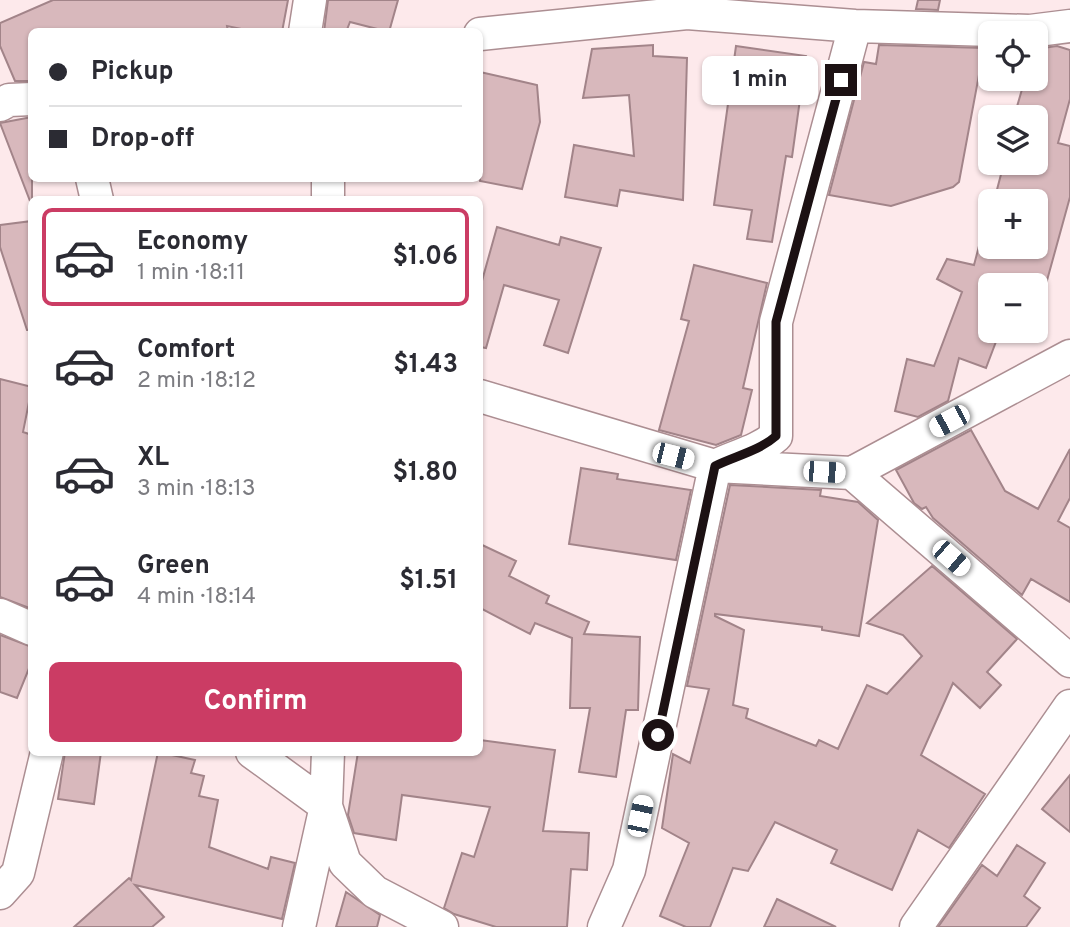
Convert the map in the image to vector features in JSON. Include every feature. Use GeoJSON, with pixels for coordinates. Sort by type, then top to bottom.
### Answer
{"type":"FeatureCollection","features":[{"type":"Feature","properties":{"kind":"street"},"geometry":{"type":"LineString","coordinates":[[306,28],[310,0]]}},
{"type":"Feature","properties":{"kind":"street"},"geometry":{"type":"LineString","coordinates":[[483,34],[686,7],[855,26],[1030,31],[1070,26]]}},
{"type":"Feature","properties":{"kind":"street"},"geometry":{"type":"LineString","coordinates":[[715,466],[744,451],[764,446],[776,436],[776,322],[855,26]]}},
{"type":"Feature","properties":{"kind":"street"},"geometry":{"type":"LineString","coordinates":[[483,397],[715,466],[852,473],[1070,356]]}},
{"type":"Feature","properties":{"kind":"street"},"geometry":{"type":"LineString","coordinates":[[604,927],[629,870],[715,466]]}},
{"type":"Feature","properties":{"kind":"street"},"geometry":{"type":"LineString","coordinates":[[852,473],[1070,661]]}},
{"type":"Feature","properties":{"kind":"street"},"geometry":{"type":"LineString","coordinates":[[0,615],[28,627]]}},
{"type":"Feature","properties":{"kind":"street"},"geometry":{"type":"LineString","coordinates":[[916,927],[1070,706]]}},
{"type":"Feature","properties":{"kind":"street"},"geometry":{"type":"LineString","coordinates":[[0,893],[18,873],[46,756]]}},
{"type":"Feature","properties":{"kind":"street"},"geometry":{"type":"LineString","coordinates":[[257,756],[326,806],[345,863],[375,892],[442,927]]}},
{"type":"Feature","properties":{"kind":"street"},"geometry":{"type":"LineString","coordinates":[[299,927],[326,806],[328,756]]}},
{"type":"Feature","properties":{"kind":"building"},"geometry":{"type":"Polygon","coordinates":[[[53,0],[288,0],[283,28],[28,28],[28,81],[15,81],[0,46],[0,23],[53,0]]]}},
{"type":"Feature","properties":{"kind":"building"},"geometry":{"type":"Polygon","coordinates":[[[328,0],[398,0],[390,28],[373,28],[350,22],[348,28],[324,28],[328,0]]]}},
{"type":"Feature","properties":{"kind":"building"},"geometry":{"type":"Polygon","coordinates":[[[918,0],[940,0],[938,10],[916,9],[918,0]]]}},
{"type":"Feature","properties":{"kind":"building"},"geometry":{"type":"Polygon","coordinates":[[[653,45],[653,56],[687,58],[683,200],[620,190],[617,206],[565,197],[574,145],[634,156],[629,95],[583,98],[592,49],[653,45]]]}},
{"type":"Feature","properties":{"kind":"building"},"geometry":{"type":"Polygon","coordinates":[[[879,45],[978,48],[978,80],[959,182],[953,187],[891,206],[829,195],[864,62],[876,64],[879,45]]]}},
{"type":"Feature","properties":{"kind":"building"},"geometry":{"type":"Polygon","coordinates":[[[736,46],[806,56],[792,157],[786,156],[772,242],[747,239],[752,210],[714,205],[736,46]]]}},
{"type":"Feature","properties":{"kind":"building"},"geometry":{"type":"Polygon","coordinates":[[[1057,46],[1070,50],[1070,99],[1058,143],[1070,146],[1070,197],[1048,277],[1048,273],[978,273],[978,343],[995,343],[986,368],[959,358],[948,401],[918,417],[895,411],[907,359],[934,366],[962,292],[937,279],[947,259],[974,265],[978,250],[978,259],[1048,259],[1048,189],[997,189],[1001,175],[1048,175],[1048,105],[1017,105],[1022,91],[1048,91],[1048,47],[1057,46]]]}},
{"type":"Feature","properties":{"kind":"building"},"geometry":{"type":"Polygon","coordinates":[[[483,73],[537,85],[540,122],[522,189],[483,182],[483,73]]]}},
{"type":"Feature","properties":{"kind":"building"},"geometry":{"type":"Polygon","coordinates":[[[28,118],[28,182],[32,182],[32,196],[28,196],[0,123],[28,118]]]}},
{"type":"Feature","properties":{"kind":"building"},"geometry":{"type":"Polygon","coordinates":[[[28,222],[28,330],[0,247],[0,225],[28,222]]]}},
{"type":"Feature","properties":{"kind":"building"},"geometry":{"type":"Polygon","coordinates":[[[497,227],[559,245],[561,237],[601,248],[568,353],[544,345],[559,300],[504,285],[486,348],[483,348],[483,277],[497,227]]]}},
{"type":"Feature","properties":{"kind":"building"},"geometry":{"type":"Polygon","coordinates":[[[694,265],[767,283],[743,388],[752,390],[741,435],[716,445],[659,430],[689,321],[681,319],[694,265]]]}},
{"type":"Feature","properties":{"kind":"building"},"geometry":{"type":"Polygon","coordinates":[[[0,379],[28,386],[28,407],[23,432],[28,434],[28,608],[0,597],[0,379]]]}},
{"type":"Feature","properties":{"kind":"building"},"geometry":{"type":"Polygon","coordinates":[[[971,430],[1005,491],[1038,509],[1070,449],[1070,498],[1058,521],[1070,528],[1070,602],[1031,579],[1022,595],[933,518],[926,507],[922,509],[914,503],[896,470],[971,430]]]}},
{"type":"Feature","properties":{"kind":"building"},"geometry":{"type":"Polygon","coordinates":[[[581,468],[618,474],[617,479],[691,490],[676,560],[569,544],[581,468]]]}},
{"type":"Feature","properties":{"kind":"building"},"geometry":{"type":"Polygon","coordinates":[[[730,485],[821,490],[820,496],[858,502],[878,520],[859,636],[822,630],[822,627],[715,614],[744,630],[733,705],[748,709],[746,718],[816,746],[819,740],[838,749],[867,685],[887,694],[922,656],[903,635],[867,623],[932,566],[1017,639],[987,672],[1001,685],[980,708],[953,683],[921,755],[985,794],[949,848],[918,830],[892,890],[831,863],[837,850],[775,822],[748,871],[733,868],[710,927],[686,927],[660,916],[689,843],[662,828],[673,754],[690,763],[709,689],[687,686],[730,485]]]}},
{"type":"Feature","properties":{"kind":"building"},"geometry":{"type":"Polygon","coordinates":[[[483,545],[516,561],[509,576],[549,596],[546,603],[589,622],[584,634],[640,637],[638,710],[626,710],[616,777],[579,772],[590,708],[570,708],[572,638],[535,623],[530,634],[483,610],[483,545]]]}},
{"type":"Feature","properties":{"kind":"building"},"geometry":{"type":"Polygon","coordinates":[[[0,635],[28,646],[28,671],[17,698],[0,692],[0,635]]]}},
{"type":"Feature","properties":{"kind":"building"},"geometry":{"type":"Polygon","coordinates":[[[483,740],[555,750],[543,831],[589,833],[587,870],[571,869],[567,927],[496,927],[454,914],[444,908],[462,853],[474,857],[490,807],[402,795],[396,840],[354,833],[348,815],[357,756],[483,756],[483,740]]]}},
{"type":"Feature","properties":{"kind":"building"},"geometry":{"type":"Polygon","coordinates":[[[64,756],[100,756],[94,804],[58,799],[64,756]]]}},
{"type":"Feature","properties":{"kind":"building"},"geometry":{"type":"Polygon","coordinates":[[[157,756],[195,760],[191,773],[204,776],[199,796],[218,800],[209,847],[268,869],[271,857],[295,863],[282,919],[135,885],[164,917],[152,927],[74,927],[129,878],[131,880],[157,756]]]}},
{"type":"Feature","properties":{"kind":"building"},"geometry":{"type":"Polygon","coordinates":[[[1070,775],[1070,832],[1042,809],[1070,775]]]}},
{"type":"Feature","properties":{"kind":"building"},"geometry":{"type":"Polygon","coordinates":[[[1017,845],[1045,863],[1024,896],[1040,908],[1026,927],[938,927],[982,865],[997,876],[1017,845]]]}},
{"type":"Feature","properties":{"kind":"building"},"geometry":{"type":"Polygon","coordinates":[[[346,892],[380,915],[377,927],[336,927],[346,892]]]}},
{"type":"Feature","properties":{"kind":"building"},"geometry":{"type":"Polygon","coordinates":[[[777,899],[836,927],[764,927],[777,899]]]}},
{"type":"Feature","properties":{"kind":"route"},"geometry":{"type":"LineString","coordinates":[[658,735],[715,466],[744,451],[764,446],[776,436],[776,322],[841,80]]}}]}
